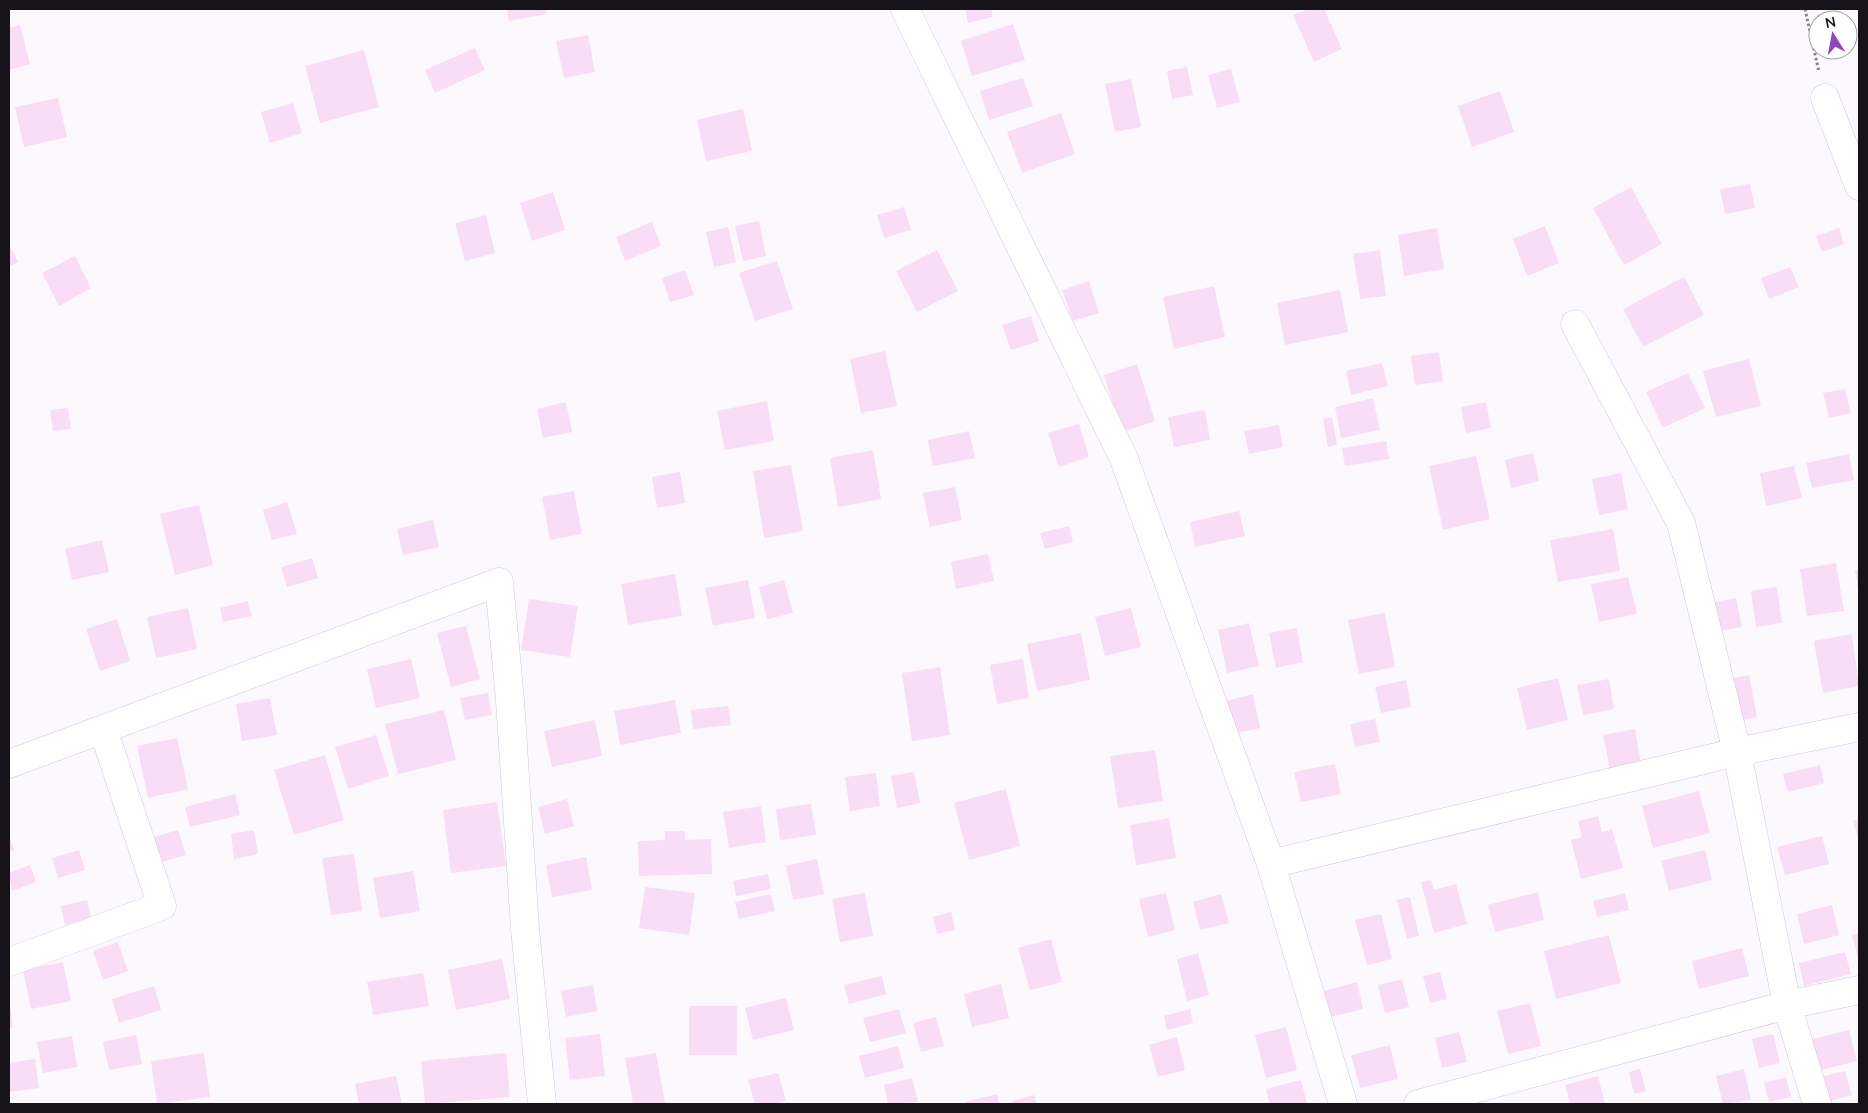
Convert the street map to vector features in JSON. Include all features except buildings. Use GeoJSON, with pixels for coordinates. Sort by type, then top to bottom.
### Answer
{"type":"FeatureCollection","features":[{"type":"Feature","properties":{"kind":"street"},"geometry":{"type":"LineString","coordinates":[[906,9],[1124,459],[1271,864],[1343,1104]]}},
{"type":"Feature","properties":{"kind":"street"},"geometry":{"type":"LineString","coordinates":[[1824,98],[1859,186]]}},
{"type":"Feature","properties":{"kind":"street"},"geometry":{"type":"LineString","coordinates":[[1575,324],[1681,523],[1737,752],[1787,1005],[1817,1104]]}},
{"type":"Feature","properties":{"kind":"street"},"geometry":{"type":"LineString","coordinates":[[9,764],[499,582],[511,710],[525,929],[542,1104]]}},
{"type":"Feature","properties":{"kind":"street"},"geometry":{"type":"LineString","coordinates":[[1271,864],[1737,752],[1859,727]]}},
{"type":"Feature","properties":{"kind":"street"},"geometry":{"type":"LineString","coordinates":[[9,962],[162,906],[103,729]]}},
{"type":"Feature","properties":{"kind":"street"},"geometry":{"type":"LineString","coordinates":[[1418,1104],[1787,1005],[1859,990]]}},
{"type":"Feature","properties":{"kind":"path"},"geometry":{"type":"LineString","coordinates":[[1805,9],[1824,98]]}}]}
